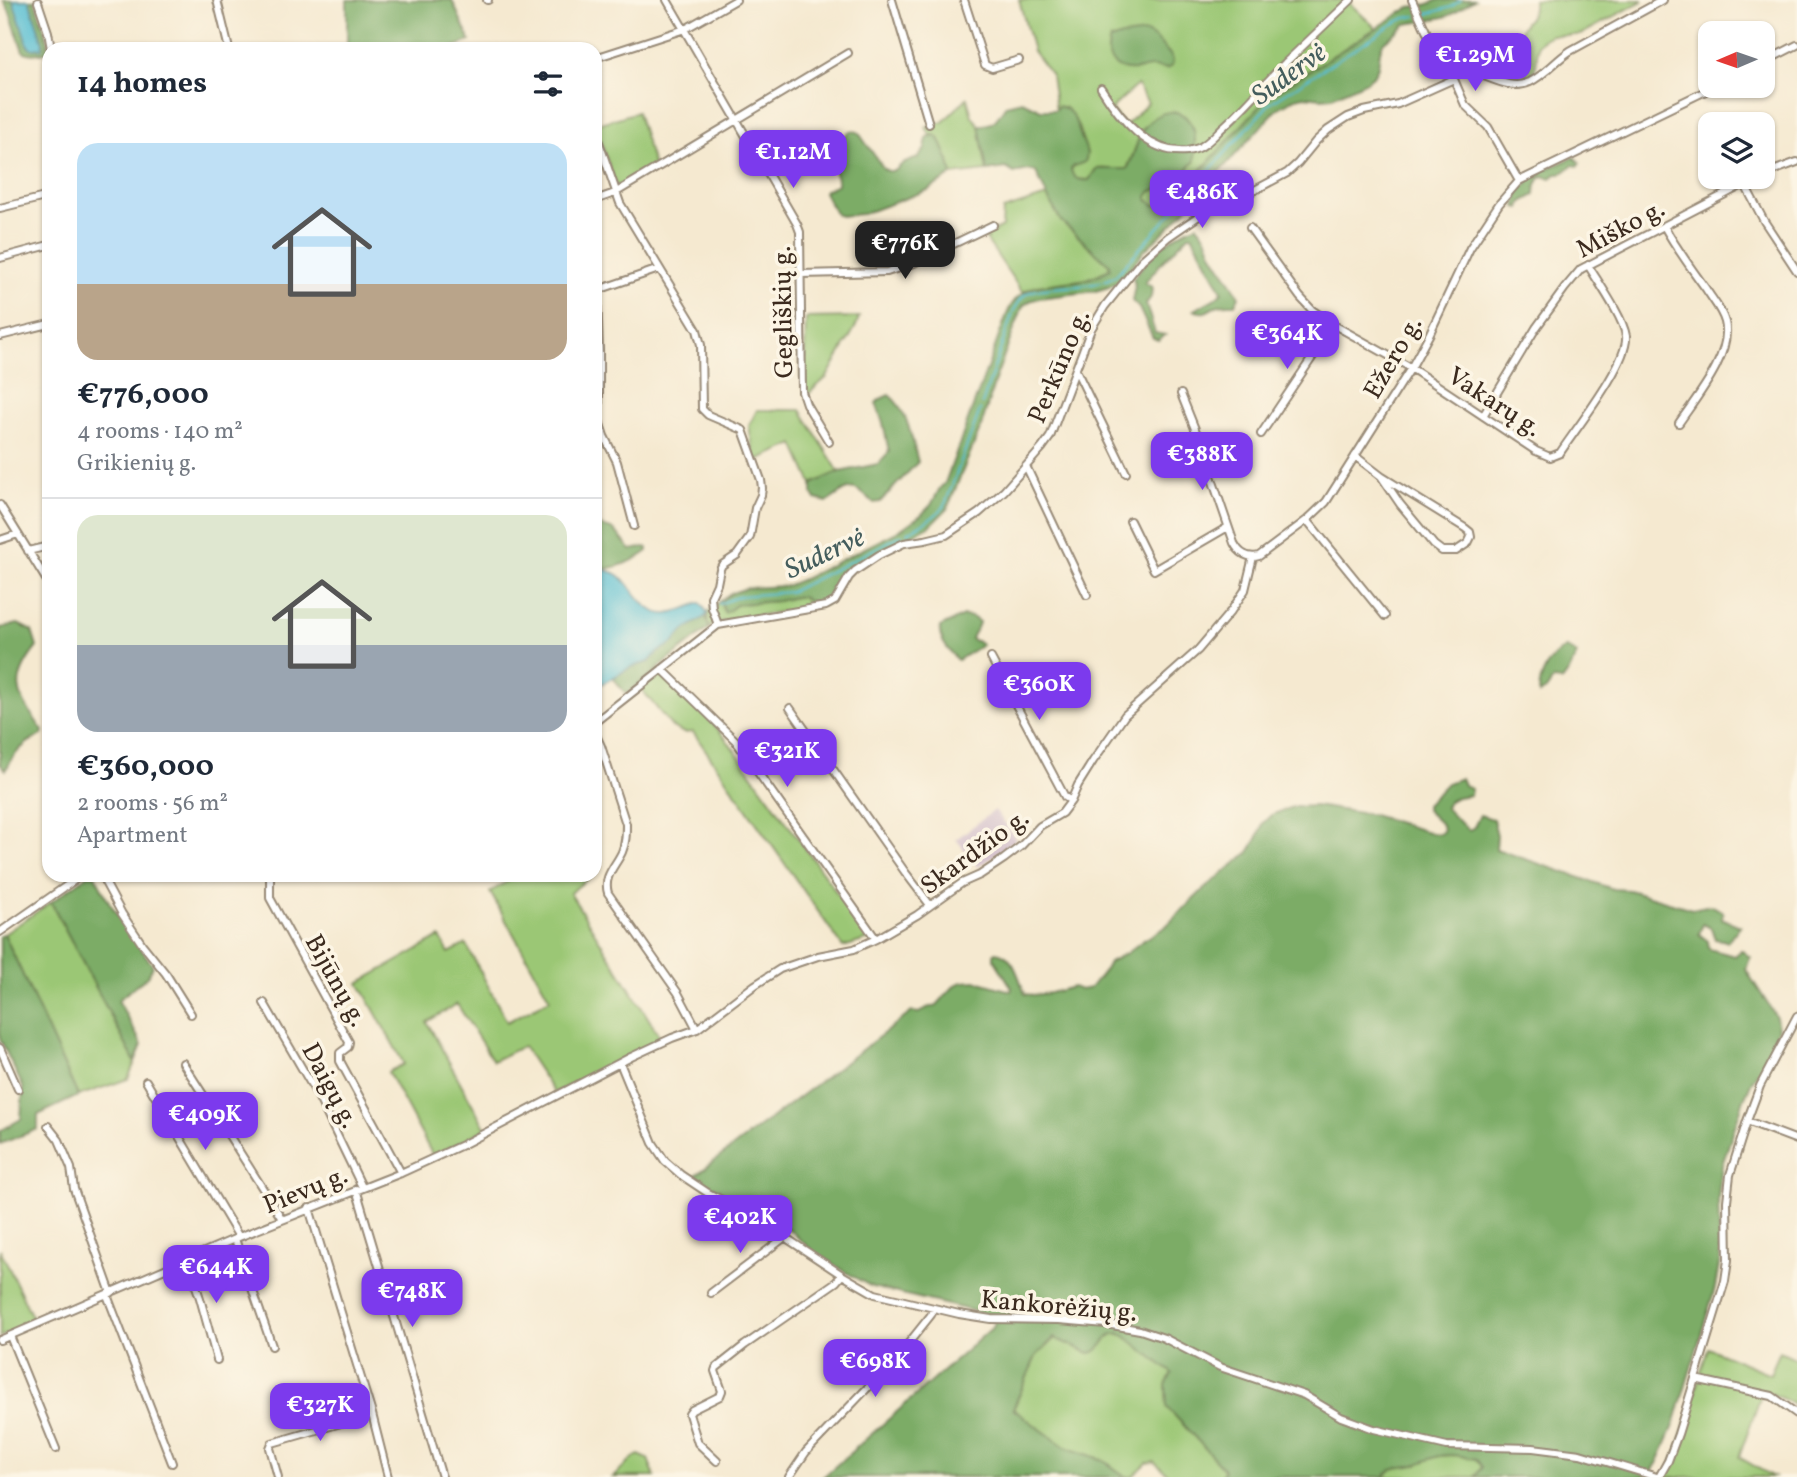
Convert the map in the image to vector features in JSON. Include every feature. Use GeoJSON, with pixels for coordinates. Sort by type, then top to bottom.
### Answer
{"type":"FeatureCollection","features":[{"type":"Feature","properties":{"kind":"street"},"geometry":{"type":"LineString","coordinates":[[217,0],[227,42]]}},
{"type":"Feature","properties":{"kind":"street","name":"Gegliškių g."},"geometry":{"type":"LineString","coordinates":[[667,0],[797,224],[801,238],[802,392],[806,404],[829,442]]}},
{"type":"Feature","properties":{"kind":"street"},"geometry":{"type":"LineString","coordinates":[[602,56],[685,29],[736,0]]}},
{"type":"Feature","properties":{"kind":"street"},"geometry":{"type":"LineString","coordinates":[[892,0],[929,124]]}},
{"type":"Feature","properties":{"kind":"street"},"geometry":{"type":"LineString","coordinates":[[964,0],[985,65],[992,68],[1019,60]]}},
{"type":"Feature","properties":{"kind":"street"},"geometry":{"type":"LineString","coordinates":[[1101,88],[1124,121],[1144,138],[1167,149],[1195,149],[1226,125],[1351,0]]}},
{"type":"Feature","properties":{"kind":"street"},"geometry":{"type":"LineString","coordinates":[[1412,0],[1467,108],[1488,127],[1519,181]]}},
{"type":"Feature","properties":{"kind":"street"},"geometry":{"type":"LineString","coordinates":[[1450,70],[1482,75],[1511,86],[1522,85],[1544,74],[1570,51],[1663,0]]}},
{"type":"Feature","properties":{"kind":"street"},"geometry":{"type":"LineString","coordinates":[[38,2],[50,42]]}},
{"type":"Feature","properties":{"kind":"street"},"geometry":{"type":"LineString","coordinates":[[1775,56],[1797,45]]}},
{"type":"Feature","properties":{"kind":"street"},"geometry":{"type":"LineString","coordinates":[[602,198],[615,193],[848,53]]}},
{"type":"Feature","properties":{"kind":"street","name":"Perkūno g."},"geometry":{"type":"LineString","coordinates":[[602,716],[718,625],[826,606],[835,601],[855,571],[878,555],[904,543],[941,537],[979,513],[1004,491],[1050,437],[1091,329],[1105,306],[1142,260],[1161,243],[1220,203],[1255,190],[1287,173],[1316,141],[1348,117],[1398,104],[1454,79]]}},
{"type":"Feature","properties":{"kind":"street","name":"Ežero g."},"geometry":{"type":"LineString","coordinates":[[1253,557],[1264,553],[1326,502],[1411,368],[1470,248],[1499,204],[1519,181],[1698,95]]}},
{"type":"Feature","properties":{"kind":"street"},"geometry":{"type":"LineString","coordinates":[[602,153],[620,203],[697,330],[700,338],[702,409],[708,415],[743,430],[762,488],[750,537],[737,555],[720,569],[710,602],[718,625]]}},
{"type":"Feature","properties":{"kind":"street","name":"Miško g."},"geometry":{"type":"LineString","coordinates":[[1775,170],[1797,162]]}},
{"type":"Feature","properties":{"kind":"street","name":"Miško g."},"geometry":{"type":"LineString","coordinates":[[1483,416],[1536,328],[1576,274],[1588,265],[1733,189]]}},
{"type":"Feature","properties":{"kind":"street"},"geometry":{"type":"LineString","coordinates":[[1747,189],[1797,271]]}},
{"type":"Feature","properties":{"kind":"street"},"geometry":{"type":"LineString","coordinates":[[0,208],[42,198]]}},
{"type":"Feature","properties":{"kind":"street"},"geometry":{"type":"LineString","coordinates":[[801,274],[887,272],[914,263],[993,225]]}},
{"type":"Feature","properties":{"kind":"street"},"geometry":{"type":"LineString","coordinates":[[1664,226],[1672,242],[1716,305],[1726,326],[1724,342],[1712,374],[1679,423]]}},
{"type":"Feature","properties":{"kind":"street","name":"Vakarų g."},"geometry":{"type":"LineString","coordinates":[[1250,228],[1312,310],[1411,368],[1550,457],[1560,453],[1610,379],[1625,347],[1624,331],[1588,265]]}},
{"type":"Feature","properties":{"kind":"street"},"geometry":{"type":"LineString","coordinates":[[0,258],[42,247]]}},
{"type":"Feature","properties":{"kind":"street"},"geometry":{"type":"LineString","coordinates":[[602,289],[659,269]]}},
{"type":"Feature","properties":{"kind":"street"},"geometry":{"type":"LineString","coordinates":[[1261,434],[1334,325]]}},
{"type":"Feature","properties":{"kind":"street"},"geometry":{"type":"LineString","coordinates":[[0,336],[42,326]]}},
{"type":"Feature","properties":{"kind":"street"},"geometry":{"type":"LineString","coordinates":[[1076,370],[1126,473]]}},
{"type":"Feature","properties":{"kind":"street"},"geometry":{"type":"LineString","coordinates":[[1181,394],[1236,548],[1253,557]]}},
{"type":"Feature","properties":{"kind":"street"},"geometry":{"type":"LineString","coordinates":[[602,431],[617,462],[634,526]]}},
{"type":"Feature","properties":{"kind":"street"},"geometry":{"type":"LineString","coordinates":[[1355,456],[1381,476],[1465,528],[1470,532],[1468,542],[1456,551],[1442,551],[1434,545],[1381,476]]}},
{"type":"Feature","properties":{"kind":"street"},"geometry":{"type":"LineString","coordinates":[[1026,466],[1087,595]]}},
{"type":"Feature","properties":{"kind":"street"},"geometry":{"type":"LineString","coordinates":[[0,505],[42,573]]}},
{"type":"Feature","properties":{"kind":"street"},"geometry":{"type":"LineString","coordinates":[[1307,520],[1385,616]]}},
{"type":"Feature","properties":{"kind":"street"},"geometry":{"type":"LineString","coordinates":[[1130,521],[1154,570],[1228,527]]}},
{"type":"Feature","properties":{"kind":"street"},"geometry":{"type":"LineString","coordinates":[[0,540],[18,534]]}},
{"type":"Feature","properties":{"kind":"street"},"geometry":{"type":"LineString","coordinates":[[28,551],[42,548]]}},
{"type":"Feature","properties":{"kind":"street","name":"Skardžio g."},"geometry":{"type":"LineString","coordinates":[[620,1063],[697,1028],[780,969],[876,939],[1010,855],[1040,826],[1062,813],[1125,715],[1198,650],[1231,611],[1245,590],[1253,557]]}},
{"type":"Feature","properties":{"kind":"street"},"geometry":{"type":"LineString","coordinates":[[991,657],[1054,778],[1071,802]]}},
{"type":"Feature","properties":{"kind":"street"},"geometry":{"type":"LineString","coordinates":[[662,669],[735,740],[876,939]]}},
{"type":"Feature","properties":{"kind":"street"},"geometry":{"type":"LineString","coordinates":[[790,708],[930,905]]}},
{"type":"Feature","properties":{"kind":"street"},"geometry":{"type":"LineString","coordinates":[[602,749],[626,824],[622,851],[607,878],[608,893],[678,993],[697,1028]]}},
{"type":"Feature","properties":{"kind":"street"},"geometry":{"type":"LineString","coordinates":[[0,932],[72,882]]}},
{"type":"Feature","properties":{"kind":"street"},"geometry":{"type":"LineString","coordinates":[[105,882],[122,914],[166,974],[191,1014]]}},
{"type":"Feature","properties":{"kind":"street","name":"Bijūnų g."},"geometry":{"type":"LineString","coordinates":[[270,882],[270,898],[349,1042],[349,1046],[340,1053],[340,1061],[401,1173]]}},
{"type":"Feature","properties":{"kind":"street","name":"Daigų g."},"geometry":{"type":"LineString","coordinates":[[264,1003],[318,1096],[359,1188],[442,1477]]}},
{"type":"Feature","properties":{"kind":"street"},"geometry":{"type":"LineString","coordinates":[[1661,1476],[1678,1434],[1725,1281],[1728,1260],[1728,1186],[1747,1121],[1760,1086],[1794,1029],[1797,1016]]}},
{"type":"Feature","properties":{"kind":"street"},"geometry":{"type":"LineString","coordinates":[[0,1048],[18,1089]]}},
{"type":"Feature","properties":{"kind":"street"},"geometry":{"type":"LineString","coordinates":[[183,1063],[282,1219]]}},
{"type":"Feature","properties":{"kind":"street","name":"Pievų g."},"geometry":{"type":"LineString","coordinates":[[0,1340],[282,1219],[401,1173],[463,1145],[620,1063]]}},
{"type":"Feature","properties":{"kind":"street","name":"Kankorėžių g."},"geometry":{"type":"LineString","coordinates":[[620,1063],[653,1143],[665,1161],[708,1193],[756,1218],[875,1294],[990,1319],[1059,1320],[1140,1330],[1164,1338],[1220,1367],[1304,1395],[1341,1417],[1374,1429],[1447,1446],[1533,1448],[1580,1454],[1661,1476]]}},
{"type":"Feature","properties":{"kind":"street"},"geometry":{"type":"LineString","coordinates":[[146,1081],[237,1238],[272,1346]]}},
{"type":"Feature","properties":{"kind":"street"},"geometry":{"type":"LineString","coordinates":[[1747,1121],[1797,1140]]}},
{"type":"Feature","properties":{"kind":"street"},"geometry":{"type":"LineString","coordinates":[[48,1126],[59,1140],[71,1168],[74,1189],[109,1294],[172,1462]]}},
{"type":"Feature","properties":{"kind":"street"},"geometry":{"type":"LineString","coordinates":[[309,1208],[372,1414],[388,1477]]}},
{"type":"Feature","properties":{"kind":"street"},"geometry":{"type":"LineString","coordinates":[[711,1293],[785,1237]]}},
{"type":"Feature","properties":{"kind":"street"},"geometry":{"type":"LineString","coordinates":[[187,1260],[217,1360]]}},
{"type":"Feature","properties":{"kind":"street"},"geometry":{"type":"LineString","coordinates":[[717,1461],[698,1443],[689,1418],[692,1410],[720,1396],[722,1391],[716,1367],[836,1282],[842,1275]]}},
{"type":"Feature","properties":{"kind":"street"},"geometry":{"type":"LineString","coordinates":[[789,1477],[806,1452],[899,1355],[931,1315],[933,1308]]}},
{"type":"Feature","properties":{"kind":"street"},"geometry":{"type":"LineString","coordinates":[[10,1336],[56,1449]]}},
{"type":"Feature","properties":{"kind":"street"},"geometry":{"type":"LineString","coordinates":[[1695,1379],[1762,1393],[1779,1400],[1797,1414]]}},
{"type":"Feature","properties":{"kind":"street"},"geometry":{"type":"LineString","coordinates":[[278,1477],[270,1448],[272,1443],[372,1414]]}},
{"type":"Feature","properties":{"kind":"shaded area"},"geometry":{"type":"Polygon","coordinates":[[[995,810],[1016,839],[978,867],[956,839],[995,810]]]}},
{"type":"Feature","properties":{"kind":"green space"},"geometry":{"type":"Polygon","coordinates":[[[3,0],[13,0],[28,46],[42,46],[42,53],[23,51],[3,0]]]}},
{"type":"Feature","properties":{"kind":"green space"},"geometry":{"type":"Polygon","coordinates":[[[29,0],[35,0],[48,42],[42,43],[29,0]]]}},
{"type":"Feature","properties":{"kind":"green space"},"geometry":{"type":"Polygon","coordinates":[[[347,0],[452,0],[470,41],[467,42],[347,42],[347,0]]]}},
{"type":"Feature","properties":{"kind":"green space"},"geometry":{"type":"Polygon","coordinates":[[[1019,0],[1346,0],[1376,28],[1268,97],[1173,201],[1160,206],[1148,200],[1147,195],[1151,191],[1174,184],[1195,161],[1194,129],[1185,116],[1143,129],[1127,169],[1096,169],[1089,180],[1076,179],[1071,169],[1087,153],[1073,117],[1064,107],[1056,110],[1051,75],[1033,51],[1019,0]],[[1137,85],[1111,109],[1125,126],[1148,103],[1137,85]]]}},
{"type":"Feature","properties":{"kind":"green space"},"geometry":{"type":"Polygon","coordinates":[[[1438,0],[1474,0],[1448,16],[1406,24],[1383,43],[1378,67],[1373,76],[1365,82],[1332,97],[1296,98],[1277,109],[1144,251],[1122,279],[1096,291],[1039,298],[1023,306],[996,377],[981,427],[947,509],[931,525],[857,565],[840,584],[832,600],[824,605],[818,606],[801,597],[795,597],[738,604],[725,613],[720,601],[732,593],[747,588],[786,586],[803,579],[897,532],[921,515],[945,483],[1013,303],[1029,289],[1084,280],[1110,269],[1109,264],[1061,221],[1036,172],[1029,170],[1014,173],[1006,168],[987,171],[979,125],[993,122],[1006,105],[1022,101],[1041,110],[1055,110],[1059,106],[1064,108],[1073,117],[1086,151],[1085,162],[1071,169],[1073,175],[1077,179],[1089,180],[1096,169],[1127,169],[1141,133],[1156,117],[1170,112],[1183,115],[1194,131],[1195,161],[1174,184],[1151,191],[1148,195],[1151,203],[1163,206],[1173,201],[1268,97],[1410,7],[1438,0]]]}},
{"type":"Feature","properties":{"kind":"green space"},"geometry":{"type":"Polygon","coordinates":[[[1533,0],[1644,0],[1580,35],[1551,35],[1542,40],[1538,45],[1536,66],[1527,76],[1520,61],[1518,42],[1522,26],[1533,10],[1533,0]]]}},
{"type":"Feature","properties":{"kind":"green space"},"geometry":{"type":"Polygon","coordinates":[[[1146,33],[1157,40],[1170,55],[1173,61],[1170,67],[1128,70],[1113,63],[1108,53],[1110,40],[1146,33]]]}},
{"type":"Feature","properties":{"kind":"green space"},"geometry":{"type":"Polygon","coordinates":[[[967,98],[972,116],[979,125],[987,171],[952,175],[949,161],[935,135],[930,135],[926,127],[943,122],[967,98]]]}},
{"type":"Feature","properties":{"kind":"green space"},"geometry":{"type":"Polygon","coordinates":[[[637,112],[654,168],[616,186],[602,145],[602,123],[637,112]]]}},
{"type":"Feature","properties":{"kind":"green space"},"geometry":{"type":"Polygon","coordinates":[[[851,131],[858,132],[888,171],[895,171],[902,164],[918,158],[925,149],[927,137],[935,135],[949,161],[952,175],[928,190],[863,214],[840,216],[835,213],[824,192],[838,184],[832,167],[832,157],[840,142],[851,131]]]}},
{"type":"Feature","properties":{"kind":"green space"},"geometry":{"type":"Polygon","coordinates":[[[1574,157],[1580,163],[1578,166],[1573,165],[1551,178],[1542,176],[1536,184],[1535,195],[1522,202],[1520,208],[1516,207],[1519,189],[1528,184],[1527,180],[1574,157]]]}},
{"type":"Feature","properties":{"kind":"green space"},"geometry":{"type":"Polygon","coordinates":[[[1047,196],[1061,221],[1109,264],[1110,269],[1087,279],[1037,286],[1022,292],[984,236],[1002,227],[1003,210],[1047,196]]]}},
{"type":"Feature","properties":{"kind":"green space"},"geometry":{"type":"Polygon","coordinates":[[[1197,225],[1239,297],[1235,304],[1221,304],[1203,312],[1194,310],[1222,292],[1192,235],[1189,235],[1145,283],[1152,287],[1151,297],[1146,304],[1155,333],[1165,335],[1158,340],[1153,338],[1139,308],[1132,301],[1135,287],[1133,278],[1162,247],[1197,225]]]}},
{"type":"Feature","properties":{"kind":"green space"},"geometry":{"type":"Polygon","coordinates":[[[859,317],[827,377],[806,396],[806,318],[859,317]]]}},
{"type":"Feature","properties":{"kind":"green space"},"geometry":{"type":"Polygon","coordinates":[[[889,395],[905,417],[918,462],[880,502],[873,503],[855,489],[846,490],[827,502],[816,499],[812,494],[812,484],[839,472],[878,464],[889,452],[876,403],[889,395]]]}},
{"type":"Feature","properties":{"kind":"green space"},"geometry":{"type":"Polygon","coordinates":[[[757,410],[801,410],[839,472],[812,484],[794,444],[755,461],[749,426],[757,410]]]}},
{"type":"Feature","properties":{"kind":"green space"},"geometry":{"type":"Polygon","coordinates":[[[602,527],[615,531],[631,550],[648,548],[648,551],[636,559],[602,568],[602,527]]]}},
{"type":"Feature","properties":{"kind":"green space"},"geometry":{"type":"Polygon","coordinates":[[[801,597],[818,606],[728,620],[709,628],[708,612],[720,601],[725,613],[738,604],[801,597]]]}},
{"type":"Feature","properties":{"kind":"green space"},"geometry":{"type":"Polygon","coordinates":[[[706,616],[709,628],[626,694],[613,678],[631,667],[649,662],[658,652],[673,643],[683,631],[706,616]]]}},
{"type":"Feature","properties":{"kind":"green space"},"geometry":{"type":"Polygon","coordinates":[[[963,616],[972,617],[979,622],[971,639],[982,645],[958,660],[942,640],[940,627],[963,616]]]}},
{"type":"Feature","properties":{"kind":"green space"},"geometry":{"type":"Polygon","coordinates":[[[18,624],[32,631],[37,647],[19,681],[23,699],[42,729],[42,735],[20,749],[5,770],[0,764],[0,628],[18,624]]]}},
{"type":"Feature","properties":{"kind":"green space"},"geometry":{"type":"Polygon","coordinates":[[[1566,648],[1577,654],[1569,671],[1562,681],[1553,680],[1546,690],[1539,694],[1546,667],[1566,648]]]}},
{"type":"Feature","properties":{"kind":"green space"},"geometry":{"type":"Polygon","coordinates":[[[658,668],[718,729],[870,939],[843,947],[693,732],[684,733],[672,727],[638,685],[658,668]]]}},
{"type":"Feature","properties":{"kind":"green space"},"geometry":{"type":"Polygon","coordinates":[[[1461,778],[1464,785],[1471,789],[1470,795],[1457,797],[1448,802],[1446,808],[1469,830],[1474,827],[1480,815],[1493,819],[1497,835],[1496,849],[1613,889],[1629,890],[1692,909],[1711,905],[1723,912],[1721,918],[1740,926],[1728,941],[1715,939],[1711,928],[1703,924],[1699,934],[1708,941],[1709,949],[1735,956],[1741,950],[1750,957],[1746,970],[1776,1017],[1778,1028],[1772,1051],[1751,1083],[1722,1165],[1718,1198],[1720,1259],[1715,1288],[1673,1428],[1648,1477],[1475,1477],[1482,1467],[1476,1459],[1451,1455],[1394,1469],[1384,1477],[1221,1477],[1223,1468],[1167,1407],[1166,1385],[1172,1373],[1119,1333],[1110,1335],[1093,1353],[1054,1338],[1036,1356],[1013,1409],[1065,1447],[1103,1460],[1126,1477],[823,1477],[994,1326],[995,1316],[872,1287],[813,1252],[792,1232],[763,1214],[693,1177],[912,1012],[919,1013],[937,1005],[955,985],[976,981],[1011,991],[1012,988],[994,959],[996,952],[1012,962],[1025,994],[1051,993],[1073,987],[1080,990],[1090,988],[1109,962],[1164,928],[1203,890],[1249,852],[1263,823],[1271,815],[1292,807],[1315,806],[1373,815],[1440,834],[1443,831],[1442,825],[1426,810],[1426,805],[1447,783],[1461,778]]]}},
{"type":"Feature","properties":{"kind":"green space"},"geometry":{"type":"Polygon","coordinates":[[[78,882],[99,882],[109,902],[153,966],[148,976],[118,1000],[142,1045],[135,1062],[51,902],[78,882]]]}},
{"type":"Feature","properties":{"kind":"green space"},"geometry":{"type":"Polygon","coordinates":[[[506,882],[583,882],[570,893],[662,1040],[554,1093],[523,1046],[493,1061],[457,1004],[427,1022],[486,1129],[433,1156],[388,1072],[404,1064],[359,983],[440,937],[449,953],[466,944],[507,1022],[550,999],[490,892],[506,882]]]}},
{"type":"Feature","properties":{"kind":"green space"},"geometry":{"type":"Polygon","coordinates":[[[51,902],[135,1062],[128,1079],[78,1096],[4,934],[51,902]]]}},
{"type":"Feature","properties":{"kind":"green space"},"geometry":{"type":"Polygon","coordinates":[[[4,934],[78,1096],[38,1115],[38,1129],[0,1144],[0,1131],[21,1119],[23,1087],[0,1039],[0,936],[4,934]]]}},
{"type":"Feature","properties":{"kind":"green space"},"geometry":{"type":"Polygon","coordinates":[[[0,1249],[35,1323],[0,1337],[0,1249]]]}},
{"type":"Feature","properties":{"kind":"green space"},"geometry":{"type":"Polygon","coordinates":[[[1114,1333],[1125,1335],[1173,1373],[1166,1385],[1167,1407],[1223,1468],[1221,1477],[1172,1477],[1154,1462],[1147,1463],[1132,1477],[1123,1476],[1103,1460],[1065,1447],[1013,1410],[1036,1356],[1055,1338],[1089,1353],[1114,1333]]]}},
{"type":"Feature","properties":{"kind":"green space"},"geometry":{"type":"Polygon","coordinates":[[[1708,1348],[1770,1374],[1780,1351],[1797,1359],[1797,1405],[1763,1390],[1739,1457],[1773,1477],[1666,1477],[1678,1449],[1708,1348]]]}},
{"type":"Feature","properties":{"kind":"green space"},"geometry":{"type":"Polygon","coordinates":[[[639,1455],[648,1459],[655,1477],[613,1477],[631,1460],[639,1455]]]}},
{"type":"Feature","properties":{"kind":"green space"},"geometry":{"type":"Polygon","coordinates":[[[1454,1455],[1476,1459],[1482,1467],[1475,1477],[1384,1477],[1390,1470],[1402,1466],[1412,1466],[1438,1456],[1454,1455]]]}},
{"type":"Feature","properties":{"kind":"water"},"geometry":{"type":"Polygon","coordinates":[[[13,0],[29,0],[43,42],[42,48],[33,49],[28,46],[13,0]]]}},
{"type":"Feature","properties":{"kind":"water"},"geometry":{"type":"Polygon","coordinates":[[[602,570],[617,574],[645,605],[659,613],[668,614],[700,603],[707,612],[706,616],[683,631],[673,643],[658,652],[649,662],[631,667],[602,684],[602,570]]]}},
{"type":"Feature","properties":{"kind":"waterway","name":"Sudervė"},"geometry":{"type":"LineString","coordinates":[[1424,15],[1451,7],[1461,0]]}},
{"type":"Feature","properties":{"kind":"waterway","name":"Sudervė"},"geometry":{"type":"LineString","coordinates":[[982,404],[1013,312],[1026,294],[1094,284],[1116,275],[1270,103],[1393,24],[1416,16]]}},
{"type":"Feature","properties":{"kind":"waterway","name":"Sudervė"},"geometry":{"type":"LineString","coordinates":[[907,533],[944,507],[980,410]]}},
{"type":"Feature","properties":{"kind":"waterway","name":"Sudervė"},"geometry":{"type":"LineString","coordinates":[[719,604],[740,596],[790,592],[902,535]]}}]}
